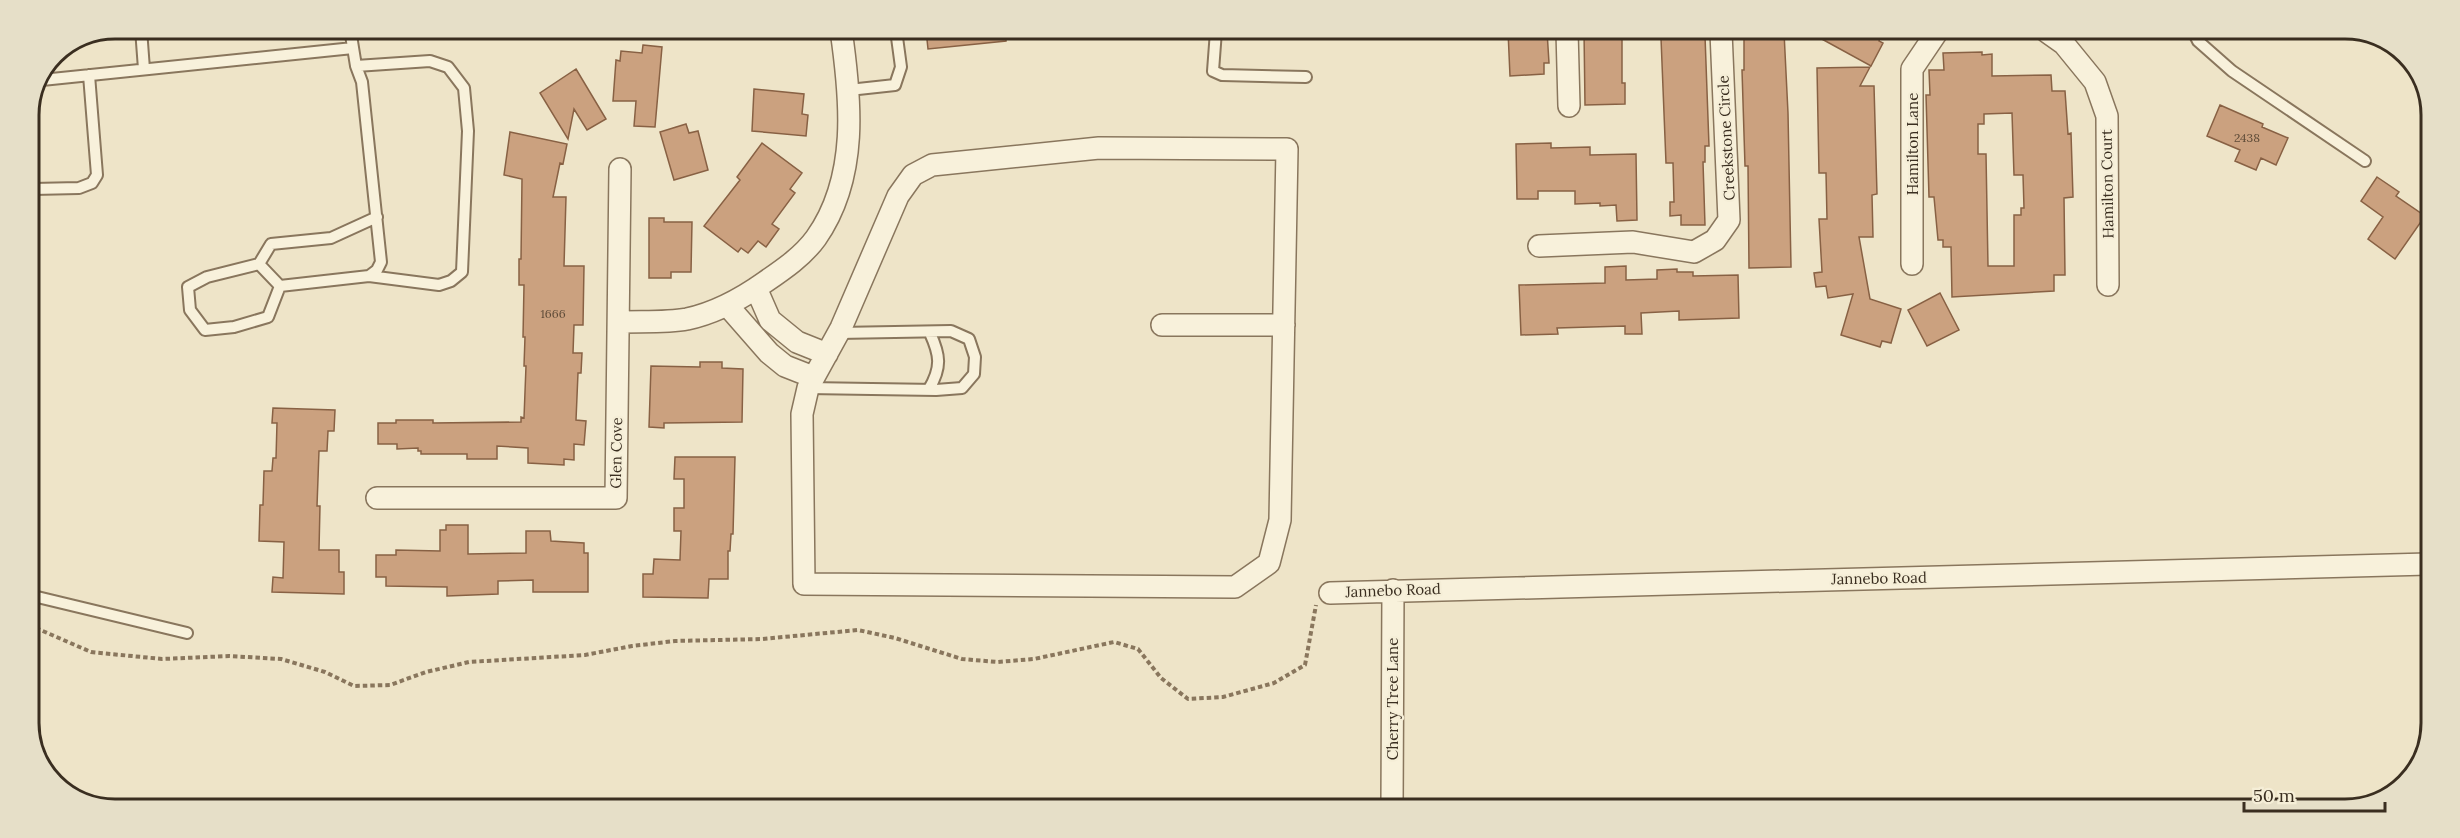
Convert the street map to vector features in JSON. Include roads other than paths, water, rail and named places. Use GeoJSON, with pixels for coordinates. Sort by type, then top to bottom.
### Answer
{"type":"FeatureCollection","features":[{"type":"Feature","properties":{"kind":"street"},"geometry":{"type":"LineString","coordinates":[[619,322],[686,319],[727,305],[792,264],[816,238],[831,212],[844,168],[849,136],[849,90],[843,39]]}},
{"type":"Feature","properties":{"kind":"street"},"geometry":{"type":"LineString","coordinates":[[1567,39],[1569,106]]}},
{"type":"Feature","properties":{"kind":"street","name":"Creekstone Circle"},"geometry":{"type":"LineString","coordinates":[[1539,246],[1633,242],[1694,252],[1715,240],[1729,220],[1721,39]]}},
{"type":"Feature","properties":{"kind":"street","name":"Hamilton Lane"},"geometry":{"type":"LineString","coordinates":[[1912,264],[1912,69],[1932,39]]}},
{"type":"Feature","properties":{"kind":"street","name":"Hamilton Court"},"geometry":{"type":"LineString","coordinates":[[2057,39],[2064,44],[2095,82],[2107,116],[2108,285]]}},
{"type":"Feature","properties":{"kind":"street"},"geometry":{"type":"LineString","coordinates":[[1099,148],[1287,149],[1280,520],[1269,563],[1235,587],[804,584],[802,414],[811,383],[827,354],[898,196],[913,175],[932,165],[1099,148]]}},
{"type":"Feature","properties":{"kind":"street","name":"Glen Cove"},"geometry":{"type":"LineString","coordinates":[[377,498],[616,498],[620,169]]}},
{"type":"Feature","properties":{"kind":"street"},"geometry":{"type":"LineString","coordinates":[[756,288],[770,320],[797,342],[827,354]]}},
{"type":"Feature","properties":{"kind":"street"},"geometry":{"type":"LineString","coordinates":[[727,305],[769,353],[811,383]]}},
{"type":"Feature","properties":{"kind":"street"},"geometry":{"type":"LineString","coordinates":[[1162,326],[1284,326]]}},
{"type":"Feature","properties":{"kind":"street","name":"Jannebo Road"},"geometry":{"type":"LineString","coordinates":[[1330,593],[2421,564]]}},
{"type":"Feature","properties":{"kind":"street","name":"Cherry Tree Lane"},"geometry":{"type":"LineString","coordinates":[[1392,799],[1393,590]]}},
{"type":"Feature","properties":{"kind":"lane"},"geometry":{"type":"LineString","coordinates":[[142,39],[144,69]]}},
{"type":"Feature","properties":{"kind":"lane"},"geometry":{"type":"LineString","coordinates":[[352,39],[356,66],[362,82],[381,262],[377,270],[369,276]]}},
{"type":"Feature","properties":{"kind":"lane"},"geometry":{"type":"LineString","coordinates":[[849,90],[895,85],[901,67],[897,39]]}},
{"type":"Feature","properties":{"kind":"lane"},"geometry":{"type":"LineString","coordinates":[[1215,39],[1213,71],[1222,75],[1306,77]]}},
{"type":"Feature","properties":{"kind":"lane"},"geometry":{"type":"LineString","coordinates":[[2197,39],[2232,71],[2365,161]]}},
{"type":"Feature","properties":{"kind":"lane"},"geometry":{"type":"LineString","coordinates":[[49,79],[353,48]]}},
{"type":"Feature","properties":{"kind":"lane"},"geometry":{"type":"LineString","coordinates":[[280,286],[369,276],[439,285],[451,281],[462,272],[468,131],[464,88],[448,67],[430,61],[356,66]]}},
{"type":"Feature","properties":{"kind":"lane"},"geometry":{"type":"LineString","coordinates":[[39,189],[79,188],[93,183],[97,175],[89,75]]}},
{"type":"Feature","properties":{"kind":"lane"},"geometry":{"type":"LineString","coordinates":[[280,286],[268,316],[234,327],[205,330],[190,310],[188,287],[207,277],[259,264],[271,244],[332,238],[377,217]]}},
{"type":"Feature","properties":{"kind":"lane"},"geometry":{"type":"LineString","coordinates":[[259,264],[280,286]]}},
{"type":"Feature","properties":{"kind":"lane"},"geometry":{"type":"LineString","coordinates":[[811,383],[929,389],[962,388],[974,374],[975,357],[969,339],[951,331],[838,333]]}},
{"type":"Feature","properties":{"kind":"lane"},"geometry":{"type":"LineString","coordinates":[[929,389],[937,373],[938,352],[930,333]]}},
{"type":"Feature","properties":{"kind":"lane"},"geometry":{"type":"LineString","coordinates":[[39,597],[187,633]]}}]}
